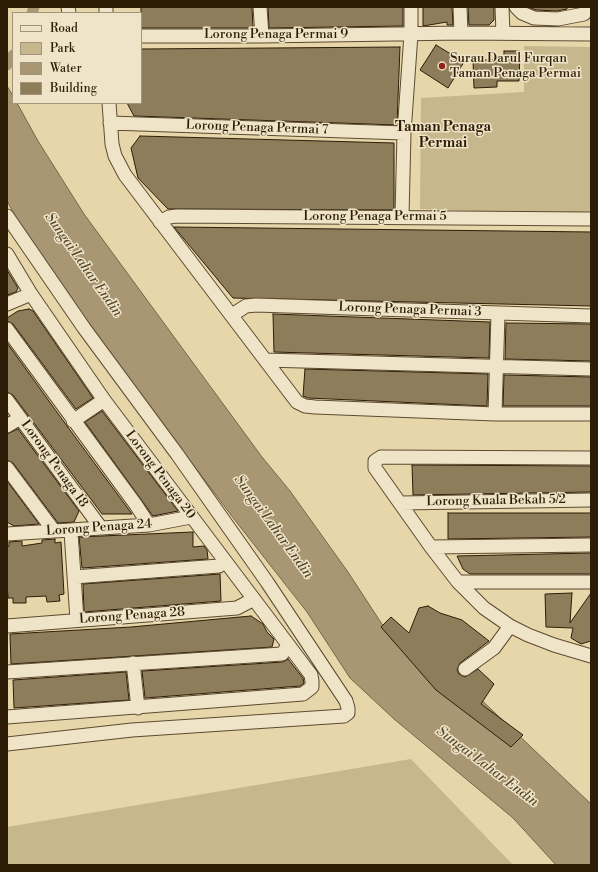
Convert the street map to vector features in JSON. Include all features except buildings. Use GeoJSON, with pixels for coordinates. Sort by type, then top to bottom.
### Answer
{"type":"FeatureCollection","features":[{"type":"Feature","properties":{"kind":"street"},"geometry":{"type":"LineString","coordinates":[[260,7],[262,36]]}},
{"type":"Feature","properties":{"kind":"street"},"geometry":{"type":"LineString","coordinates":[[402,216],[404,133],[411,34],[411,7]]}},
{"type":"Feature","properties":{"kind":"street"},"geometry":{"type":"LineString","coordinates":[[460,7],[461,33]]}},
{"type":"Feature","properties":{"kind":"street"},"geometry":{"type":"LineString","coordinates":[[502,7],[503,33]]}},
{"type":"Feature","properties":{"kind":"street"},"geometry":{"type":"LineString","coordinates":[[516,7],[522,13],[534,18],[558,19],[584,14],[588,7]]}},
{"type":"Feature","properties":{"kind":"street"},"geometry":{"type":"LineString","coordinates":[[558,19],[559,33]]}},
{"type":"Feature","properties":{"kind":"street","name":"Lorong Penaga Permai 9"},"geometry":{"type":"LineString","coordinates":[[142,36],[461,33],[591,34]]}},
{"type":"Feature","properties":{"kind":"street"},"geometry":{"type":"LineString","coordinates":[[109,104],[112,144],[119,166],[297,402],[305,406],[495,414],[591,414]]}},
{"type":"Feature","properties":{"kind":"street","name":"Lorong Penaga Permai 7"},"geometry":{"type":"LineString","coordinates":[[110,123],[404,133]]}},
{"type":"Feature","properties":{"kind":"street"},"geometry":{"type":"LineString","coordinates":[[7,216],[84,328],[177,454],[262,576],[346,701],[348,708],[348,713],[344,716],[132,730],[7,744]]}},
{"type":"Feature","properties":{"kind":"street","name":"Lorong Penaga Permai 5"},"geometry":{"type":"LineString","coordinates":[[160,222],[169,217],[176,216],[402,216],[591,219]]}},
{"type":"Feature","properties":{"kind":"street","name":"Lorong Penaga 20"},"geometry":{"type":"LineString","coordinates":[[8,259],[104,400],[311,675],[312,687],[303,694],[138,708]]}},
{"type":"Feature","properties":{"kind":"street"},"geometry":{"type":"LineString","coordinates":[[7,304],[31,294]]}},
{"type":"Feature","properties":{"kind":"street","name":"Lorong Penaga Permai 3"},"geometry":{"type":"LineString","coordinates":[[232,315],[246,306],[256,305],[591,316]]}},
{"type":"Feature","properties":{"kind":"street"},"geometry":{"type":"LineString","coordinates":[[495,414],[495,366],[498,314]]}},
{"type":"Feature","properties":{"kind":"street"},"geometry":{"type":"LineString","coordinates":[[7,329],[136,505],[149,525]]}},
{"type":"Feature","properties":{"kind":"street"},"geometry":{"type":"LineString","coordinates":[[265,360],[591,369]]}},
{"type":"Feature","properties":{"kind":"street","name":"Lorong Penaga 18"},"geometry":{"type":"LineString","coordinates":[[7,400],[101,528]]}},
{"type":"Feature","properties":{"kind":"street"},"geometry":{"type":"LineString","coordinates":[[73,421],[104,400]]}},
{"type":"Feature","properties":{"kind":"street"},"geometry":{"type":"LineString","coordinates":[[7,426],[20,418]]}},
{"type":"Feature","properties":{"kind":"street"},"geometry":{"type":"LineString","coordinates":[[591,458],[381,457],[375,460],[375,468],[431,547],[458,582],[484,608],[510,626],[554,645],[591,656]]}},
{"type":"Feature","properties":{"kind":"street"},"geometry":{"type":"LineString","coordinates":[[7,468],[54,531]]}},
{"type":"Feature","properties":{"kind":"street","name":"Lorong Kuala Bekah 5/2"},"geometry":{"type":"LineString","coordinates":[[401,503],[591,500]]}},
{"type":"Feature","properties":{"kind":"street","name":"Lorong Penaga 24"},"geometry":{"type":"LineString","coordinates":[[7,534],[54,531],[71,532],[101,528],[149,525],[191,517]]}},
{"type":"Feature","properties":{"kind":"street"},"geometry":{"type":"LineString","coordinates":[[71,532],[76,620]]}},
{"type":"Feature","properties":{"kind":"street"},"geometry":{"type":"LineString","coordinates":[[431,547],[591,545]]}},
{"type":"Feature","properties":{"kind":"street"},"geometry":{"type":"LineString","coordinates":[[74,577],[219,566],[225,561]]}},
{"type":"Feature","properties":{"kind":"street"},"geometry":{"type":"LineString","coordinates":[[458,582],[591,582]]}},
{"type":"Feature","properties":{"kind":"street","name":"Lorong Penaga 28"},"geometry":{"type":"LineString","coordinates":[[7,626],[236,608],[254,599]]}},
{"type":"Feature","properties":{"kind":"street"},"geometry":{"type":"LineString","coordinates":[[465,669],[494,648],[510,626]]}},
{"type":"Feature","properties":{"kind":"street"},"geometry":{"type":"LineString","coordinates":[[7,672],[282,654],[288,646]]}},
{"type":"Feature","properties":{"kind":"street"},"geometry":{"type":"LineString","coordinates":[[7,716],[138,708],[133,664]]}},
{"type":"Feature","properties":{"kind":"green space"},"geometry":{"type":"Polygon","coordinates":[[[524,46],[590,47],[591,215],[420,209],[421,98],[524,92],[524,46]]]}},
{"type":"Feature","properties":{"kind":"green space"},"geometry":{"type":"Polygon","coordinates":[[[411,759],[513,865],[7,865],[7,827],[411,759]]]}},
{"type":"Feature","properties":{"kind":"water","name":"Sungai Lahar Endin"},"geometry":{"type":"Polygon","coordinates":[[[7,86],[12,94],[12,104],[18,104],[38,141],[84,214],[262,457],[290,491],[348,572],[393,641],[473,692],[591,804],[591,865],[556,865],[513,818],[394,719],[350,678],[307,612],[234,519],[84,320],[18,221],[7,201],[7,86]]]}},
{"type":"Feature","properties":{"kind":"waterway"},"geometry":{"type":"LineString","coordinates":[[32,12],[34,7]]}},
{"type":"Feature","properties":{"kind":"waterway"},"geometry":{"type":"LineString","coordinates":[[7,65],[12,57]]}},
{"type":"Feature","properties":{"kind":"place","name":"Surau Darul Furqan Taman Penaga Permai"},"geometry":{"type":"Point","coordinates":[442,66]}},
{"type":"Feature","properties":{"kind":"district","name":"Taman Penaga Permai"},"geometry":{"type":"Point","coordinates":[443,136]}}]}
